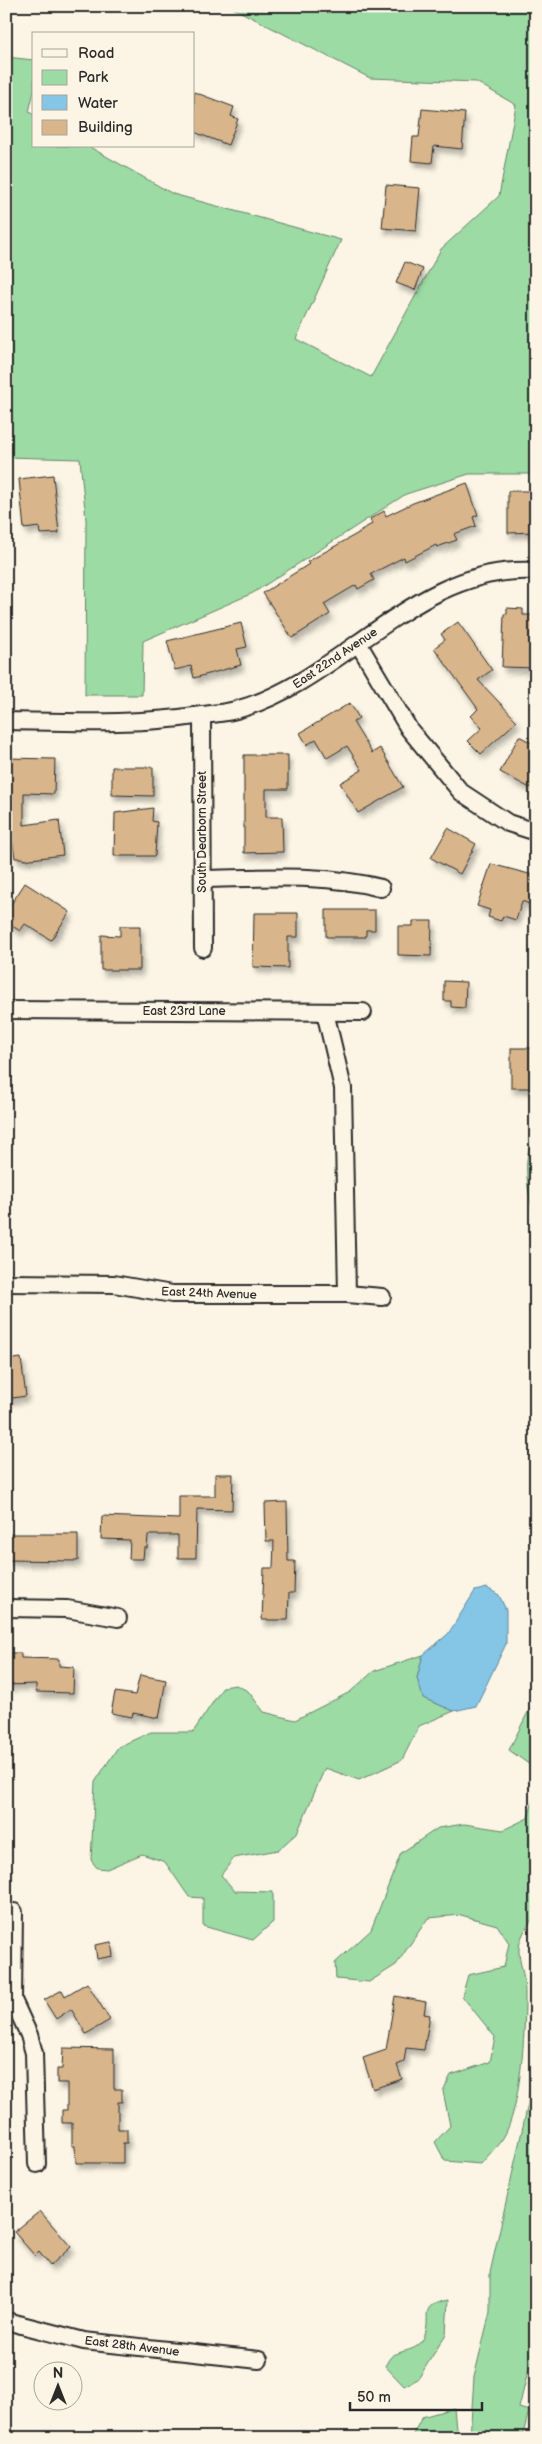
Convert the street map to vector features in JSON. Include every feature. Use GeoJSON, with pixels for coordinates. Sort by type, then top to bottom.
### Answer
{"type":"FeatureCollection","features":[{"type":"Feature","properties":{"kind":"street","name":"East 22nd Avenue"},"geometry":{"type":"LineString","coordinates":[[6,721],[162,721],[236,710],[292,688],[418,602],[471,579],[520,570],[536,571]]}},
{"type":"Feature","properties":{"kind":"street"},"geometry":{"type":"LineString","coordinates":[[358,643],[409,729],[461,792],[508,823],[536,832]]}},
{"type":"Feature","properties":{"kind":"street","name":"South Dearborn Street"},"geometry":{"type":"LineString","coordinates":[[202,715],[203,948]]}},
{"type":"Feature","properties":{"kind":"street"},"geometry":{"type":"LineString","coordinates":[[203,879],[321,877],[352,881],[381,888]]}},
{"type":"Feature","properties":{"kind":"street","name":"East 23rd Lane"},"geometry":{"type":"LineString","coordinates":[[6,1010],[363,1012]]}},
{"type":"Feature","properties":{"kind":"street"},"geometry":{"type":"LineString","coordinates":[[325,1012],[343,1088],[347,1294]]}},
{"type":"Feature","properties":{"kind":"street","name":"East 24th Avenue"},"geometry":{"type":"LineString","coordinates":[[6,1283],[114,1284],[172,1294],[347,1294],[382,1297]]}},
{"type":"Feature","properties":{"kind":"street"},"geometry":{"type":"LineString","coordinates":[[6,1608],[67,1609],[118,1618]]}},
{"type":"Feature","properties":{"kind":"street"},"geometry":{"type":"LineString","coordinates":[[14,1912],[14,2020],[29,2034],[34,2053],[37,2164]]}},
{"type":"Feature","properties":{"kind":"street","name":"East 28th Avenue"},"geometry":{"type":"LineString","coordinates":[[6,2321],[84,2341],[259,2360]]}},
{"type":"Feature","properties":{"kind":"green space"},"geometry":{"type":"Polygon","coordinates":[[[229,6],[536,6],[536,474],[469,474],[406,494],[253,593],[143,641],[142,695],[85,695],[86,520],[80,459],[6,457],[6,57],[32,60],[32,99],[29,112],[32,114],[32,148],[92,148],[173,194],[341,240],[296,339],[371,377],[441,249],[499,196],[516,105],[476,82],[370,78],[229,6]]]}},
{"type":"Feature","properties":{"kind":"green space"},"geometry":{"type":"Polygon","coordinates":[[[536,1139],[536,1228],[527,1181],[527,1156],[530,1146],[536,1139]]]}},
{"type":"Feature","properties":{"kind":"green space"},"geometry":{"type":"Polygon","coordinates":[[[423,1655],[417,1678],[423,1698],[454,1711],[419,1726],[402,1760],[359,1780],[325,1768],[297,1833],[278,1850],[234,1858],[221,1875],[235,1891],[273,1892],[273,1922],[253,1940],[203,1926],[203,1898],[189,1897],[165,1862],[142,1854],[107,1869],[97,1868],[91,1860],[95,1782],[118,1747],[151,1732],[193,1732],[223,1687],[236,1685],[248,1691],[264,1712],[295,1720],[350,1692],[374,1671],[423,1655]]]}},
{"type":"Feature","properties":{"kind":"green space"},"geometry":{"type":"Polygon","coordinates":[[[536,1696],[536,1785],[530,1765],[509,1750],[536,1696]]]}},
{"type":"Feature","properties":{"kind":"green space"},"geometry":{"type":"Polygon","coordinates":[[[536,1791],[536,1915],[521,1938],[519,1947],[524,1984],[525,2013],[521,2070],[514,2109],[503,2138],[481,2164],[445,2161],[435,2142],[450,2126],[443,2091],[451,2075],[490,2062],[495,2037],[462,1996],[468,1975],[504,1967],[509,1943],[497,1925],[461,1915],[428,1918],[396,1965],[369,1982],[336,1979],[335,1963],[371,1930],[401,1853],[438,1828],[464,1824],[503,1830],[528,1818],[536,1791]]]}},
{"type":"Feature","properties":{"kind":"green space"},"geometry":{"type":"Polygon","coordinates":[[[536,2019],[536,2364],[530,2363],[519,2408],[529,2411],[522,2438],[470,2438],[474,2377],[490,2312],[490,2273],[528,2104],[536,2019]]]}},
{"type":"Feature","properties":{"kind":"green space"},"geometry":{"type":"Polygon","coordinates":[[[448,2300],[446,2334],[418,2379],[404,2386],[385,2366],[392,2356],[414,2348],[421,2342],[426,2329],[427,2312],[432,2305],[448,2300]]]}},
{"type":"Feature","properties":{"kind":"green space"},"geometry":{"type":"Polygon","coordinates":[[[454,2408],[457,2438],[411,2438],[422,2417],[454,2408]]]}},
{"type":"Feature","properties":{"kind":"water"},"geometry":{"type":"Polygon","coordinates":[[[487,1588],[499,1595],[506,1610],[506,1644],[476,1706],[454,1711],[423,1698],[417,1678],[423,1655],[448,1634],[475,1591],[487,1588]]]}},
{"type":"Feature","properties":{"kind":"building"},"geometry":{"type":"Polygon","coordinates":[[[195,92],[234,107],[231,116],[238,119],[228,145],[195,132],[195,92]]]}},
{"type":"Feature","properties":{"kind":"building"},"geometry":{"type":"Polygon","coordinates":[[[422,109],[465,113],[462,149],[434,146],[432,163],[411,161],[413,137],[419,137],[422,109]]]}},
{"type":"Feature","properties":{"kind":"building"},"geometry":{"type":"Polygon","coordinates":[[[386,185],[420,188],[416,231],[382,228],[386,185]]]}},
{"type":"Feature","properties":{"kind":"building"},"geometry":{"type":"Polygon","coordinates":[[[405,262],[423,269],[415,290],[396,283],[405,262]]]}},
{"type":"Feature","properties":{"kind":"building"},"geometry":{"type":"Polygon","coordinates":[[[53,475],[59,533],[40,534],[39,527],[24,529],[19,479],[53,475]]]}},
{"type":"Feature","properties":{"kind":"building"},"geometry":{"type":"Polygon","coordinates":[[[467,483],[478,515],[473,517],[476,526],[454,534],[457,540],[437,547],[436,545],[405,561],[404,557],[371,574],[374,580],[358,589],[356,585],[324,604],[330,614],[292,638],[263,593],[309,564],[307,562],[362,531],[372,524],[370,519],[384,511],[386,516],[413,503],[467,483]]]}},
{"type":"Feature","properties":{"kind":"building"},"geometry":{"type":"Polygon","coordinates":[[[508,491],[536,491],[536,532],[508,533],[508,491]]]}},
{"type":"Feature","properties":{"kind":"building"},"geometry":{"type":"Polygon","coordinates":[[[507,608],[523,609],[523,615],[536,615],[536,668],[502,667],[504,614],[507,614],[507,608]]]}},
{"type":"Feature","properties":{"kind":"building"},"geometry":{"type":"Polygon","coordinates":[[[458,622],[492,670],[478,680],[517,721],[481,754],[468,741],[482,728],[471,716],[478,709],[434,648],[445,640],[441,634],[458,622]]]}},
{"type":"Feature","properties":{"kind":"building"},"geometry":{"type":"Polygon","coordinates":[[[241,623],[247,647],[237,649],[241,665],[194,678],[191,666],[175,670],[167,641],[241,623]]]}},
{"type":"Feature","properties":{"kind":"building"},"geometry":{"type":"Polygon","coordinates":[[[350,703],[359,718],[353,722],[372,753],[380,748],[403,787],[358,813],[340,783],[362,770],[347,746],[327,758],[316,739],[307,745],[300,733],[350,703]]]}},
{"type":"Feature","properties":{"kind":"building"},"geometry":{"type":"Polygon","coordinates":[[[519,736],[536,745],[536,778],[530,788],[500,772],[519,736]]]}},
{"type":"Feature","properties":{"kind":"building"},"geometry":{"type":"Polygon","coordinates":[[[244,755],[288,755],[288,789],[266,789],[266,817],[282,817],[283,852],[244,853],[244,755]]]}},
{"type":"Feature","properties":{"kind":"building"},"geometry":{"type":"Polygon","coordinates":[[[6,758],[55,759],[54,794],[24,793],[24,825],[59,820],[63,855],[23,860],[23,858],[15,858],[6,802],[6,758]]]}},
{"type":"Feature","properties":{"kind":"building"},"geometry":{"type":"Polygon","coordinates":[[[112,767],[153,767],[153,796],[112,795],[112,767]]]}},
{"type":"Feature","properties":{"kind":"building"},"geometry":{"type":"Polygon","coordinates":[[[153,808],[152,821],[157,822],[155,856],[114,856],[115,813],[153,808]]]}},
{"type":"Feature","properties":{"kind":"building"},"geometry":{"type":"Polygon","coordinates":[[[448,828],[476,844],[460,874],[431,858],[448,828]]]}},
{"type":"Feature","properties":{"kind":"building"},"geometry":{"type":"Polygon","coordinates":[[[491,864],[533,875],[531,881],[536,883],[536,894],[532,905],[522,901],[516,920],[503,916],[501,921],[488,917],[490,910],[477,906],[491,864]]]}},
{"type":"Feature","properties":{"kind":"building"},"geometry":{"type":"Polygon","coordinates":[[[25,883],[70,912],[51,940],[25,924],[20,931],[6,922],[6,912],[25,883]]]}},
{"type":"Feature","properties":{"kind":"building"},"geometry":{"type":"Polygon","coordinates":[[[326,910],[375,910],[375,930],[366,930],[366,937],[326,937],[326,910]]]}},
{"type":"Feature","properties":{"kind":"building"},"geometry":{"type":"Polygon","coordinates":[[[254,913],[298,913],[298,937],[288,937],[288,968],[253,967],[254,913]]]}},
{"type":"Feature","properties":{"kind":"building"},"geometry":{"type":"Polygon","coordinates":[[[413,921],[432,921],[431,956],[398,955],[398,926],[413,926],[413,921]]]}},
{"type":"Feature","properties":{"kind":"building"},"geometry":{"type":"Polygon","coordinates":[[[120,926],[140,926],[140,970],[101,970],[101,935],[120,936],[120,926]]]}},
{"type":"Feature","properties":{"kind":"building"},"geometry":{"type":"Polygon","coordinates":[[[444,981],[466,982],[465,1008],[451,1007],[451,1001],[444,1001],[444,981]]]}},
{"type":"Feature","properties":{"kind":"building"},"geometry":{"type":"Polygon","coordinates":[[[511,1048],[536,1048],[536,1088],[511,1088],[511,1048]]]}},
{"type":"Feature","properties":{"kind":"building"},"geometry":{"type":"Polygon","coordinates":[[[21,1358],[26,1396],[6,1399],[6,1360],[21,1358]]]}},
{"type":"Feature","properties":{"kind":"building"},"geometry":{"type":"Polygon","coordinates":[[[215,1474],[233,1474],[232,1510],[197,1509],[196,1558],[178,1558],[178,1535],[148,1535],[147,1548],[144,1548],[143,1559],[129,1559],[130,1540],[101,1539],[102,1516],[179,1519],[179,1496],[215,1496],[215,1474]]]}},
{"type":"Feature","properties":{"kind":"building"},"geometry":{"type":"Polygon","coordinates":[[[287,1502],[288,1561],[295,1561],[294,1593],[289,1593],[288,1620],[262,1620],[264,1568],[273,1568],[274,1541],[266,1541],[265,1503],[287,1502]]]}},
{"type":"Feature","properties":{"kind":"building"},"geometry":{"type":"Polygon","coordinates":[[[6,1534],[78,1534],[78,1561],[6,1560],[6,1534]]]}},
{"type":"Feature","properties":{"kind":"building"},"geometry":{"type":"Polygon","coordinates":[[[6,1653],[21,1653],[21,1658],[59,1659],[59,1666],[74,1667],[73,1693],[36,1692],[36,1684],[6,1685],[6,1653]]]}},
{"type":"Feature","properties":{"kind":"building"},"geometry":{"type":"Polygon","coordinates":[[[140,1675],[166,1680],[159,1718],[133,1713],[132,1717],[111,1713],[115,1692],[135,1695],[140,1675]]]}},
{"type":"Feature","properties":{"kind":"building"},"geometry":{"type":"Polygon","coordinates":[[[111,1942],[113,1956],[97,1959],[95,1945],[111,1942]]]}},
{"type":"Feature","properties":{"kind":"building"},"geometry":{"type":"Polygon","coordinates":[[[87,1983],[110,2020],[86,2034],[71,2009],[56,2019],[44,2000],[62,1990],[65,1996],[87,1983]]]}},
{"type":"Feature","properties":{"kind":"building"},"geometry":{"type":"Polygon","coordinates":[[[395,1996],[426,2002],[424,2014],[430,2015],[424,2050],[406,2048],[404,2062],[397,2065],[402,2079],[373,2089],[363,2058],[386,2050],[395,1996]]]}},
{"type":"Feature","properties":{"kind":"building"},"geometry":{"type":"Polygon","coordinates":[[[63,2048],[114,2049],[114,2089],[122,2089],[122,2102],[118,2102],[118,2129],[127,2129],[127,2143],[123,2143],[123,2163],[76,2163],[75,2146],[72,2146],[72,2123],[62,2123],[62,2110],[67,2110],[67,2083],[57,2083],[57,2069],[62,2069],[63,2048]]]}},
{"type":"Feature","properties":{"kind":"building"},"geometry":{"type":"Polygon","coordinates":[[[40,2211],[71,2247],[50,2266],[39,2252],[35,2256],[14,2232],[40,2211]]]}}]}
